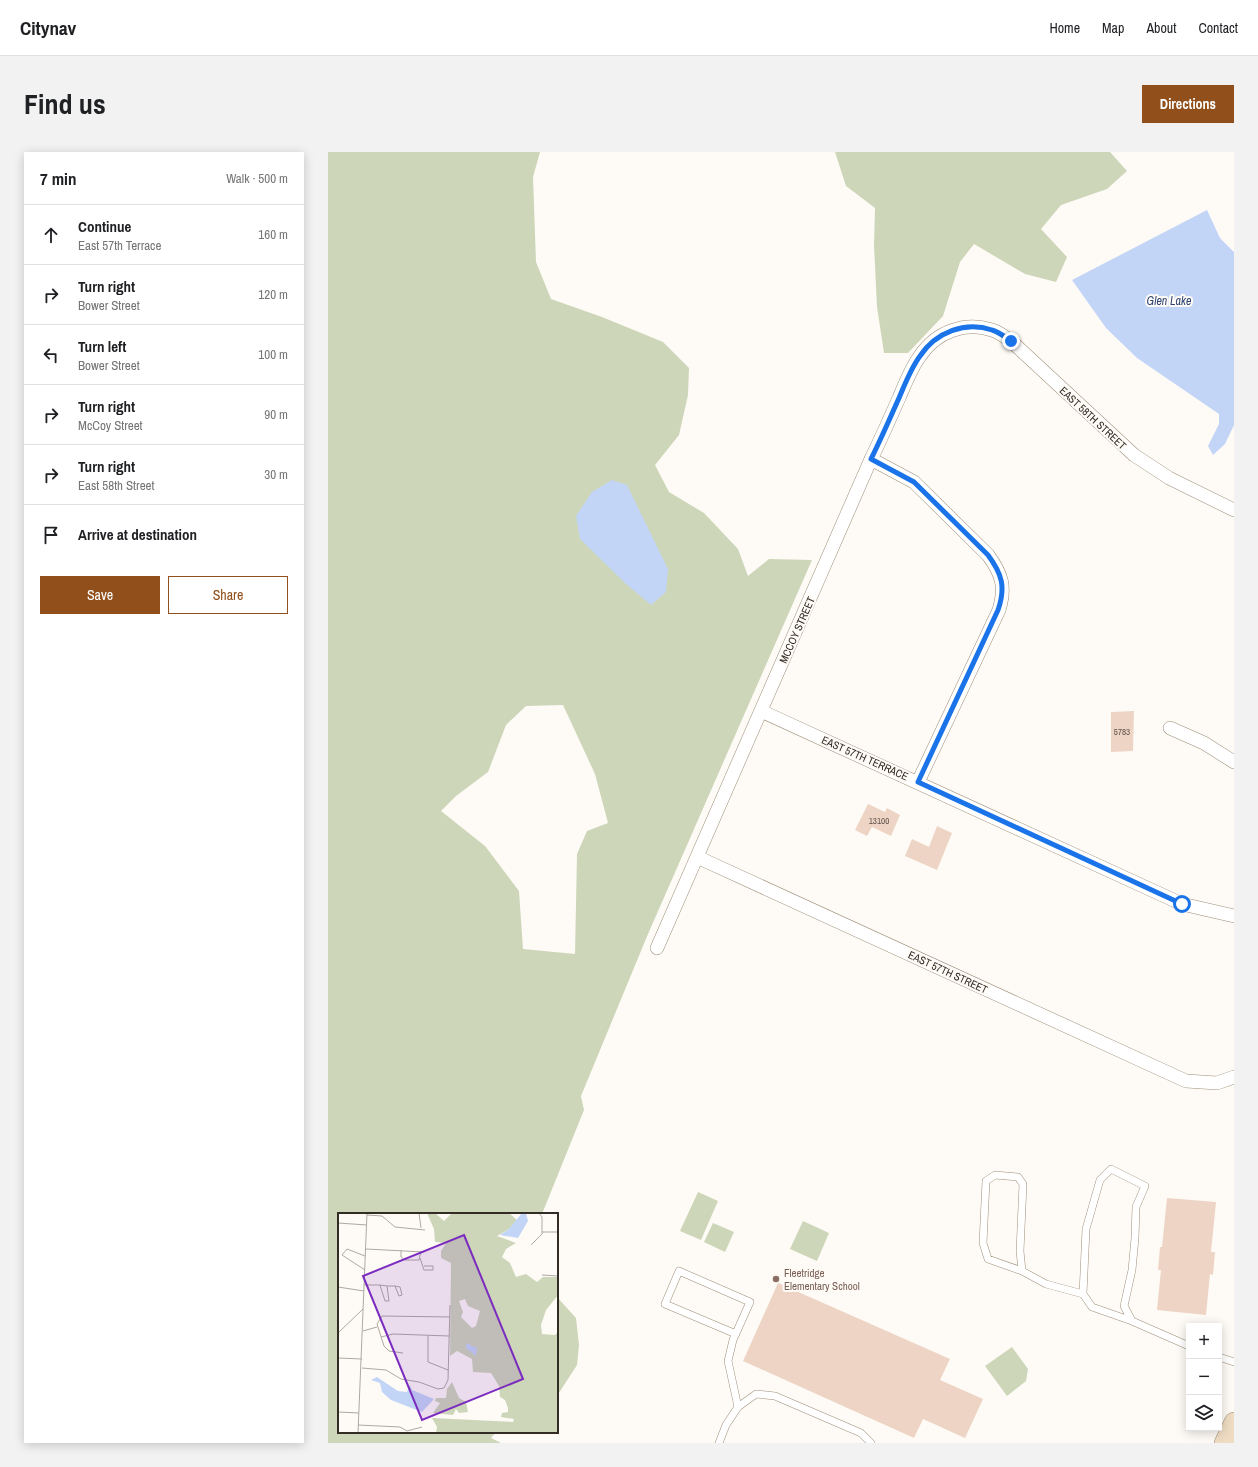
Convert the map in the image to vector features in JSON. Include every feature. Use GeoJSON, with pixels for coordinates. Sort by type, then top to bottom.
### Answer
{"type":"FeatureCollection","features":[{"type":"Feature","properties":{"kind":"street","name":"EAST 58TH STREET"},"geometry":{"type":"LineString","coordinates":[[957,329],[979,327],[994,330],[1011,341],[1134,455],[1169,478],[1234,510]]}},
{"type":"Feature","properties":{"kind":"street","name":"MCCOY STREET"},"geometry":{"type":"LineString","coordinates":[[657,948],[871,459],[919,357],[928,344],[946,333],[957,329]]}},
{"type":"Feature","properties":{"kind":"street"},"geometry":{"type":"LineString","coordinates":[[871,459],[914,482],[988,555],[998,568],[1002,584],[1002,600],[998,610],[918,782]]}},
{"type":"Feature","properties":{"kind":"street","name":"EAST 57TH TERRACE"},"geometry":{"type":"LineString","coordinates":[[761,711],[1182,904],[1234,916]]}},
{"type":"Feature","properties":{"kind":"street"},"geometry":{"type":"LineString","coordinates":[[1170,728],[1204,743],[1234,762]]}},
{"type":"Feature","properties":{"kind":"street","name":"EAST 57TH STREET"},"geometry":{"type":"LineString","coordinates":[[697,857],[1186,1081],[1217,1083],[1234,1077]]}},
{"type":"Feature","properties":{"kind":"street"},"geometry":{"type":"LineString","coordinates":[[1224,1443],[1234,1422]]}},
{"type":"Feature","properties":{"kind":"lane"},"geometry":{"type":"LineString","coordinates":[[1132,1321],[1124,1306],[1132,1270],[1136,1207],[1145,1186],[1111,1169],[1100,1180],[1086,1229],[1083,1294],[1092,1307],[1132,1321],[1186,1345]]}},
{"type":"Feature","properties":{"kind":"lane"},"geometry":{"type":"LineString","coordinates":[[1022,1271],[1020,1251],[1023,1184],[1018,1177],[995,1175],[986,1181],[983,1243],[988,1258],[1022,1271],[1046,1284],[1083,1294]]}},
{"type":"Feature","properties":{"kind":"lane"},"geometry":{"type":"LineString","coordinates":[[736,1334],[665,1304],[679,1271],[750,1302],[736,1334],[728,1361],[738,1407]]}},
{"type":"Feature","properties":{"kind":"lane"},"geometry":{"type":"LineString","coordinates":[[1222,1358],[1234,1362]]}},
{"type":"Feature","properties":{"kind":"lane"},"geometry":{"type":"LineString","coordinates":[[719,1443],[726,1425],[738,1407],[756,1394],[775,1396],[861,1434],[871,1443]]}},
{"type":"Feature","properties":{"kind":"green space"},"geometry":{"type":"Polygon","coordinates":[[[328,152],[540,152],[533,177],[536,262],[551,299],[602,317],[663,342],[689,368],[688,395],[679,435],[655,465],[669,492],[704,513],[738,549],[748,576],[769,559],[812,560],[648,934],[581,1096],[584,1110],[542,1213],[338,1213],[338,1433],[495,1433],[491,1438],[501,1443],[328,1443],[328,152]],[[563,705],[526,706],[506,725],[488,772],[456,796],[441,811],[485,846],[519,891],[523,949],[575,954],[577,854],[587,831],[608,823],[595,774],[563,705]]]}},
{"type":"Feature","properties":{"kind":"green space"},"geometry":{"type":"Polygon","coordinates":[[[835,152],[1110,152],[1127,171],[1107,189],[1061,205],[1041,229],[1067,257],[1056,282],[1025,274],[974,244],[960,262],[943,316],[908,353],[884,353],[877,307],[874,245],[875,208],[846,186],[835,152]]]}},
{"type":"Feature","properties":{"kind":"green space"},"geometry":{"type":"Polygon","coordinates":[[[698,1192],[718,1201],[701,1240],[680,1231],[698,1192]]]}},
{"type":"Feature","properties":{"kind":"green space"},"geometry":{"type":"Polygon","coordinates":[[[803,1221],[829,1233],[817,1261],[790,1249],[803,1221]]]}},
{"type":"Feature","properties":{"kind":"green space"},"geometry":{"type":"Polygon","coordinates":[[[713,1223],[734,1232],[725,1252],[704,1242],[713,1223]]]}},
{"type":"Feature","properties":{"kind":"green space"},"geometry":{"type":"Polygon","coordinates":[[[558,1298],[576,1318],[579,1345],[577,1365],[558,1394],[558,1298]]]}},
{"type":"Feature","properties":{"kind":"green space"},"geometry":{"type":"Polygon","coordinates":[[[1012,1347],[1028,1369],[1026,1381],[1007,1396],[985,1366],[1012,1347]]]}},
{"type":"Feature","properties":{"kind":"water","name":"Glen Lake"},"geometry":{"type":"Polygon","coordinates":[[[1207,210],[1220,238],[1234,252],[1234,425],[1225,444],[1213,455],[1208,446],[1219,424],[1219,414],[1137,358],[1106,328],[1072,280],[1207,210]]]}},
{"type":"Feature","properties":{"kind":"water"},"geometry":{"type":"Polygon","coordinates":[[[612,480],[627,485],[668,569],[666,592],[651,605],[625,583],[580,539],[576,516],[592,492],[612,480]]]}},
{"type":"Feature","properties":{"kind":"building"},"geometry":{"type":"Polygon","coordinates":[[[1134,711],[1133,751],[1111,752],[1111,712],[1134,711]]]}},
{"type":"Feature","properties":{"kind":"building"},"geometry":{"type":"Polygon","coordinates":[[[868,804],[885,812],[887,808],[900,815],[891,836],[872,827],[867,836],[855,830],[868,804]]]}},
{"type":"Feature","properties":{"kind":"building"},"geometry":{"type":"Polygon","coordinates":[[[937,826],[952,833],[937,870],[905,856],[912,839],[929,847],[937,826]]]}},
{"type":"Feature","properties":{"kind":"building"},"geometry":{"type":"Polygon","coordinates":[[[1167,1198],[1216,1202],[1211,1252],[1215,1252],[1213,1275],[1210,1274],[1206,1315],[1157,1310],[1161,1270],[1158,1270],[1160,1247],[1162,1247],[1167,1198]]]}},
{"type":"Feature","properties":{"kind":"building"},"geometry":{"type":"Polygon","coordinates":[[[778,1283],[950,1359],[940,1380],[983,1399],[965,1438],[923,1419],[914,1438],[743,1361],[778,1283]]]}},
{"type":"Feature","properties":{"kind":"place","name":"Fleetridge Elementary School"},"geometry":{"type":"Point","coordinates":[776,1279]}},
{"type":"Feature","properties":{"kind":"route"},"geometry":{"type":"LineString","coordinates":[[1011,341],[994,330],[979,327],[961,328],[946,333],[928,344],[919,357],[906,382],[871,459],[914,482],[988,555],[998,568],[1002,584],[1002,600],[998,610],[918,782],[1182,904]]}}]}
